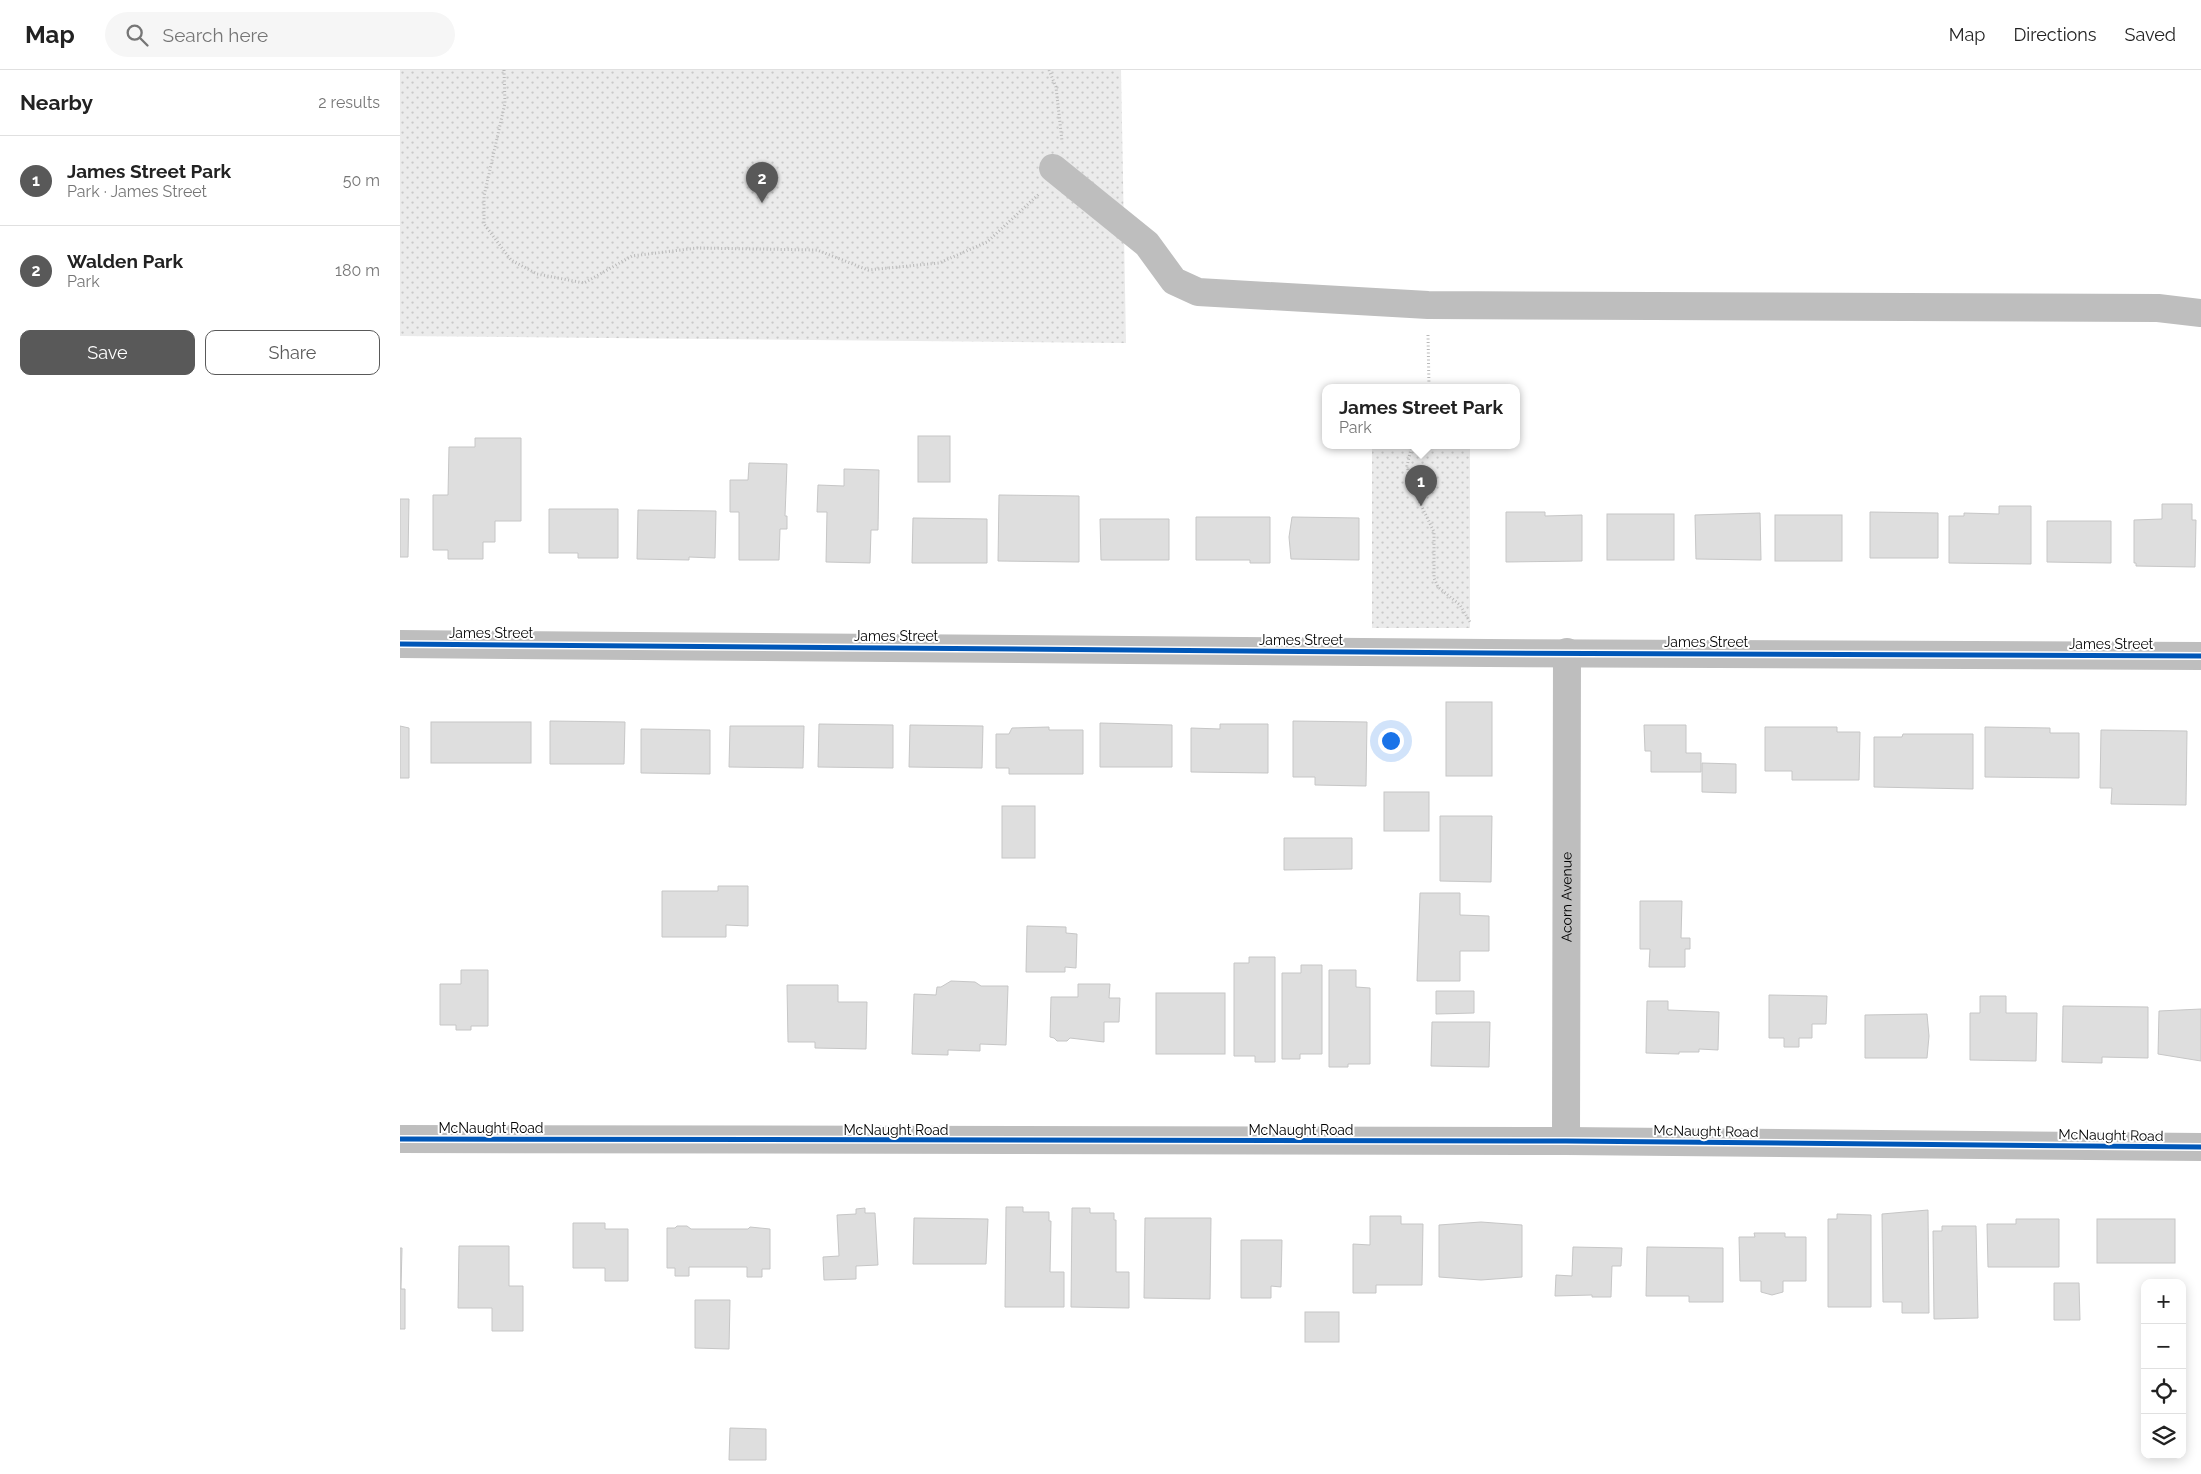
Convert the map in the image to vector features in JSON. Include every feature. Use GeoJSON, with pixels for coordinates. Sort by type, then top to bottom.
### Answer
{"type":"FeatureCollection","features":[{"type":"Feature","properties":{"kind":"street"},"geometry":{"type":"LineString","coordinates":[[1053,168],[1147,244],[1174,281],[1198,292],[1428,305],[2158,308],[2201,313]]}},
{"type":"Feature","properties":{"kind":"street","name":"James Street"},"geometry":{"type":"LineString","coordinates":[[400,644],[1488,653],[2201,656]]}},
{"type":"Feature","properties":{"kind":"street","name":"Acorn Avenue"},"geometry":{"type":"LineString","coordinates":[[1566,1141],[1567,652]]}},
{"type":"Feature","properties":{"kind":"street","name":"McNaught Road"},"geometry":{"type":"LineString","coordinates":[[400,1139],[1566,1141],[2201,1147]]}},
{"type":"Feature","properties":{"kind":"path"},"geometry":{"type":"LineString","coordinates":[[504,70],[505,102],[484,196],[484,224],[511,260],[537,274],[584,283],[632,256],[697,248],[817,250],[868,270],[939,263],[987,242],[1037,197],[1063,150],[1056,87],[1049,70]]}},
{"type":"Feature","properties":{"kind":"path"},"geometry":{"type":"LineString","coordinates":[[1428,305],[1429,384]]}},
{"type":"Feature","properties":{"kind":"path"},"geometry":{"type":"LineString","coordinates":[[1411,449],[1407,466],[1412,486],[1434,532],[1434,578],[1438,588],[1460,605],[1488,653]]}},
{"type":"Feature","properties":{"kind":"shaded area"},"geometry":{"type":"Polygon","coordinates":[[[400,70],[1121,70],[1126,343],[400,336],[400,70]]]}},
{"type":"Feature","properties":{"kind":"shaded area"},"geometry":{"type":"Polygon","coordinates":[[[1372,449],[1470,449],[1470,628],[1372,628],[1372,449]]]}},
{"type":"Feature","properties":{"kind":"building"},"geometry":{"type":"Polygon","coordinates":[[[918,436],[950,436],[950,482],[918,482],[918,436]]]}},
{"type":"Feature","properties":{"kind":"building"},"geometry":{"type":"Polygon","coordinates":[[[475,438],[521,438],[521,521],[495,521],[495,542],[483,542],[483,559],[448,559],[448,550],[433,550],[433,495],[448,495],[449,447],[475,447],[475,438]]]}},
{"type":"Feature","properties":{"kind":"building"},"geometry":{"type":"Polygon","coordinates":[[[749,463],[787,464],[785,516],[787,516],[787,529],[780,529],[779,560],[739,560],[739,512],[730,512],[730,480],[748,480],[749,463]]]}},
{"type":"Feature","properties":{"kind":"building"},"geometry":{"type":"Polygon","coordinates":[[[844,469],[879,470],[878,530],[871,530],[870,563],[826,562],[827,512],[817,512],[818,485],[844,486],[844,469]]]}},
{"type":"Feature","properties":{"kind":"building"},"geometry":{"type":"Polygon","coordinates":[[[999,495],[1079,496],[1079,562],[998,561],[999,495]]]}},
{"type":"Feature","properties":{"kind":"building"},"geometry":{"type":"Polygon","coordinates":[[[400,499],[409,499],[408,557],[400,557],[400,499]]]}},
{"type":"Feature","properties":{"kind":"building"},"geometry":{"type":"Polygon","coordinates":[[[2162,504],[2192,504],[2192,520],[2196,520],[2195,567],[2136,566],[2136,563],[2134,563],[2134,520],[2162,519],[2162,504]]]}},
{"type":"Feature","properties":{"kind":"building"},"geometry":{"type":"Polygon","coordinates":[[[1999,506],[2031,506],[2031,564],[1949,563],[1949,516],[1964,516],[1964,513],[1999,514],[1999,506]]]}},
{"type":"Feature","properties":{"kind":"building"},"geometry":{"type":"Polygon","coordinates":[[[549,509],[618,509],[618,558],[578,558],[578,553],[549,553],[549,509]]]}},
{"type":"Feature","properties":{"kind":"building"},"geometry":{"type":"Polygon","coordinates":[[[638,510],[716,511],[715,558],[689,557],[689,560],[637,559],[638,510]]]}},
{"type":"Feature","properties":{"kind":"building"},"geometry":{"type":"Polygon","coordinates":[[[1506,512],[1545,512],[1545,516],[1582,515],[1582,561],[1506,562],[1506,512]]]}},
{"type":"Feature","properties":{"kind":"building"},"geometry":{"type":"Polygon","coordinates":[[[1870,512],[1938,513],[1938,558],[1870,558],[1870,512]]]}},
{"type":"Feature","properties":{"kind":"building"},"geometry":{"type":"Polygon","coordinates":[[[1760,513],[1761,560],[1696,559],[1695,515],[1760,513]]]}},
{"type":"Feature","properties":{"kind":"building"},"geometry":{"type":"Polygon","coordinates":[[[1607,514],[1674,514],[1674,560],[1607,560],[1607,514]]]}},
{"type":"Feature","properties":{"kind":"building"},"geometry":{"type":"Polygon","coordinates":[[[1775,515],[1842,515],[1842,561],[1775,561],[1775,515]]]}},
{"type":"Feature","properties":{"kind":"building"},"geometry":{"type":"Polygon","coordinates":[[[1196,517],[1270,517],[1270,563],[1250,563],[1250,560],[1196,560],[1196,517]]]}},
{"type":"Feature","properties":{"kind":"building"},"geometry":{"type":"Polygon","coordinates":[[[1292,517],[1359,518],[1359,560],[1291,559],[1289,537],[1292,517]]]}},
{"type":"Feature","properties":{"kind":"building"},"geometry":{"type":"Polygon","coordinates":[[[913,518],[987,519],[987,563],[912,563],[913,518]]]}},
{"type":"Feature","properties":{"kind":"building"},"geometry":{"type":"Polygon","coordinates":[[[1100,519],[1169,519],[1169,560],[1101,560],[1100,519]]]}},
{"type":"Feature","properties":{"kind":"building"},"geometry":{"type":"Polygon","coordinates":[[[2047,521],[2111,521],[2111,563],[2047,562],[2047,521]]]}},
{"type":"Feature","properties":{"kind":"building"},"geometry":{"type":"Polygon","coordinates":[[[1446,702],[1492,702],[1492,776],[1446,776],[1446,702]]]}},
{"type":"Feature","properties":{"kind":"building"},"geometry":{"type":"Polygon","coordinates":[[[550,721],[625,722],[624,764],[550,764],[550,721]]]}},
{"type":"Feature","properties":{"kind":"building"},"geometry":{"type":"Polygon","coordinates":[[[1293,721],[1367,722],[1366,786],[1315,785],[1315,777],[1293,777],[1293,721]]]}},
{"type":"Feature","properties":{"kind":"building"},"geometry":{"type":"Polygon","coordinates":[[[431,722],[531,722],[531,763],[431,763],[431,722]]]}},
{"type":"Feature","properties":{"kind":"building"},"geometry":{"type":"Polygon","coordinates":[[[1100,723],[1172,725],[1172,767],[1100,767],[1100,723]]]}},
{"type":"Feature","properties":{"kind":"building"},"geometry":{"type":"Polygon","coordinates":[[[819,724],[893,725],[893,768],[818,767],[819,724]]]}},
{"type":"Feature","properties":{"kind":"building"},"geometry":{"type":"Polygon","coordinates":[[[1220,724],[1268,724],[1268,773],[1191,772],[1191,728],[1220,729],[1220,724]]]}},
{"type":"Feature","properties":{"kind":"building"},"geometry":{"type":"Polygon","coordinates":[[[910,725],[983,726],[982,768],[909,767],[910,725]]]}},
{"type":"Feature","properties":{"kind":"building"},"geometry":{"type":"Polygon","coordinates":[[[1644,725],[1686,725],[1686,753],[1701,753],[1701,772],[1651,772],[1651,751],[1645,751],[1644,725]]]}},
{"type":"Feature","properties":{"kind":"building"},"geometry":{"type":"Polygon","coordinates":[[[400,726],[409,728],[409,778],[400,778],[400,726]]]}},
{"type":"Feature","properties":{"kind":"building"},"geometry":{"type":"Polygon","coordinates":[[[730,726],[804,726],[803,768],[729,767],[730,726]]]}},
{"type":"Feature","properties":{"kind":"building"},"geometry":{"type":"Polygon","coordinates":[[[1049,727],[1049,730],[1083,730],[1083,774],[1009,774],[1009,768],[996,768],[996,734],[1009,734],[1012,728],[1049,727]]]}},
{"type":"Feature","properties":{"kind":"building"},"geometry":{"type":"Polygon","coordinates":[[[1765,727],[1837,727],[1837,732],[1860,732],[1859,780],[1792,780],[1792,771],[1765,771],[1765,727]]]}},
{"type":"Feature","properties":{"kind":"building"},"geometry":{"type":"Polygon","coordinates":[[[1985,727],[2050,728],[2050,733],[2079,733],[2079,778],[1985,777],[1985,727]]]}},
{"type":"Feature","properties":{"kind":"building"},"geometry":{"type":"Polygon","coordinates":[[[641,729],[710,730],[710,774],[641,773],[641,729]]]}},
{"type":"Feature","properties":{"kind":"building"},"geometry":{"type":"Polygon","coordinates":[[[2101,730],[2187,731],[2186,805],[2111,804],[2112,788],[2100,788],[2101,730]]]}},
{"type":"Feature","properties":{"kind":"building"},"geometry":{"type":"Polygon","coordinates":[[[1903,734],[1973,734],[1973,789],[1874,787],[1874,737],[1902,737],[1903,734]]]}},
{"type":"Feature","properties":{"kind":"building"},"geometry":{"type":"Polygon","coordinates":[[[1702,763],[1736,764],[1736,793],[1702,792],[1702,763]]]}},
{"type":"Feature","properties":{"kind":"building"},"geometry":{"type":"Polygon","coordinates":[[[1384,792],[1429,792],[1429,831],[1384,831],[1384,792]]]}},
{"type":"Feature","properties":{"kind":"building"},"geometry":{"type":"Polygon","coordinates":[[[1002,806],[1035,806],[1035,858],[1002,858],[1002,806]]]}},
{"type":"Feature","properties":{"kind":"building"},"geometry":{"type":"Polygon","coordinates":[[[1440,816],[1492,816],[1491,882],[1440,881],[1440,816]]]}},
{"type":"Feature","properties":{"kind":"building"},"geometry":{"type":"Polygon","coordinates":[[[1284,838],[1352,838],[1352,869],[1284,870],[1284,838]]]}},
{"type":"Feature","properties":{"kind":"building"},"geometry":{"type":"Polygon","coordinates":[[[718,886],[748,886],[748,926],[726,925],[726,937],[662,937],[662,891],[718,891],[718,886]]]}},
{"type":"Feature","properties":{"kind":"building"},"geometry":{"type":"Polygon","coordinates":[[[1420,893],[1460,893],[1460,915],[1489,916],[1489,951],[1460,951],[1460,981],[1417,981],[1420,893]]]}},
{"type":"Feature","properties":{"kind":"building"},"geometry":{"type":"Polygon","coordinates":[[[1640,901],[1682,901],[1681,938],[1690,938],[1690,949],[1685,949],[1685,967],[1649,967],[1650,949],[1640,949],[1640,901]]]}},
{"type":"Feature","properties":{"kind":"building"},"geometry":{"type":"Polygon","coordinates":[[[1027,926],[1066,927],[1066,933],[1077,934],[1076,968],[1065,967],[1065,972],[1026,972],[1027,926]]]}},
{"type":"Feature","properties":{"kind":"building"},"geometry":{"type":"Polygon","coordinates":[[[1249,957],[1275,957],[1275,1062],[1255,1062],[1255,1056],[1234,1056],[1234,963],[1249,963],[1249,957]]]}},
{"type":"Feature","properties":{"kind":"building"},"geometry":{"type":"Polygon","coordinates":[[[1301,965],[1322,965],[1322,1054],[1300,1054],[1300,1059],[1282,1059],[1282,973],[1301,973],[1301,965]]]}},
{"type":"Feature","properties":{"kind":"building"},"geometry":{"type":"Polygon","coordinates":[[[461,970],[488,970],[488,1026],[471,1026],[471,1030],[456,1030],[456,1025],[440,1025],[440,984],[461,984],[461,970]]]}},
{"type":"Feature","properties":{"kind":"building"},"geometry":{"type":"Polygon","coordinates":[[[1329,970],[1356,970],[1356,987],[1370,988],[1370,1064],[1348,1064],[1348,1067],[1329,1067],[1329,970]]]}},
{"type":"Feature","properties":{"kind":"building"},"geometry":{"type":"Polygon","coordinates":[[[951,981],[975,982],[981,986],[1008,986],[1006,1045],[980,1044],[980,1051],[948,1050],[948,1055],[912,1054],[914,994],[936,995],[937,987],[941,987],[951,981]]]}},
{"type":"Feature","properties":{"kind":"building"},"geometry":{"type":"Polygon","coordinates":[[[1078,984],[1110,984],[1109,998],[1120,998],[1119,1022],[1104,1022],[1104,1042],[1070,1038],[1067,1041],[1057,1041],[1050,1037],[1051,997],[1078,997],[1078,984]]]}},
{"type":"Feature","properties":{"kind":"building"},"geometry":{"type":"Polygon","coordinates":[[[787,985],[838,985],[838,1002],[867,1002],[866,1049],[815,1048],[815,1042],[788,1042],[787,985]]]}},
{"type":"Feature","properties":{"kind":"building"},"geometry":{"type":"Polygon","coordinates":[[[1436,991],[1474,991],[1474,1013],[1436,1014],[1436,991]]]}},
{"type":"Feature","properties":{"kind":"building"},"geometry":{"type":"Polygon","coordinates":[[[1156,993],[1225,993],[1225,1054],[1156,1054],[1156,993]]]}},
{"type":"Feature","properties":{"kind":"building"},"geometry":{"type":"Polygon","coordinates":[[[1769,995],[1827,996],[1826,1024],[1812,1024],[1812,1038],[1799,1038],[1799,1047],[1784,1047],[1784,1038],[1769,1038],[1769,995]]]}},
{"type":"Feature","properties":{"kind":"building"},"geometry":{"type":"Polygon","coordinates":[[[1980,996],[2006,996],[2006,1013],[2037,1013],[2036,1061],[1970,1060],[1970,1013],[1980,1013],[1980,996]]]}},
{"type":"Feature","properties":{"kind":"building"},"geometry":{"type":"Polygon","coordinates":[[[1647,1001],[1668,1001],[1668,1010],[1719,1012],[1718,1050],[1699,1049],[1699,1052],[1679,1052],[1679,1054],[1646,1053],[1647,1001]]]}},
{"type":"Feature","properties":{"kind":"building"},"geometry":{"type":"Polygon","coordinates":[[[2063,1006],[2148,1007],[2148,1058],[2102,1057],[2102,1063],[2062,1062],[2063,1006]]]}},
{"type":"Feature","properties":{"kind":"building"},"geometry":{"type":"Polygon","coordinates":[[[2201,1009],[2201,1061],[2158,1054],[2159,1011],[2201,1009]]]}},
{"type":"Feature","properties":{"kind":"building"},"geometry":{"type":"Polygon","coordinates":[[[1927,1014],[1929,1036],[1927,1058],[1865,1058],[1865,1015],[1927,1014]]]}},
{"type":"Feature","properties":{"kind":"building"},"geometry":{"type":"Polygon","coordinates":[[[1432,1022],[1490,1022],[1489,1067],[1431,1066],[1432,1022]]]}},
{"type":"Feature","properties":{"kind":"building"},"geometry":{"type":"Polygon","coordinates":[[[1006,1207],[1023,1207],[1023,1212],[1049,1212],[1049,1221],[1051,1221],[1050,1272],[1064,1272],[1064,1307],[1005,1307],[1006,1207]]]}},
{"type":"Feature","properties":{"kind":"building"},"geometry":{"type":"Polygon","coordinates":[[[865,1208],[865,1213],[875,1213],[878,1265],[856,1266],[856,1279],[824,1280],[823,1257],[839,1256],[837,1215],[856,1214],[856,1209],[865,1208]]]}},
{"type":"Feature","properties":{"kind":"building"},"geometry":{"type":"Polygon","coordinates":[[[1072,1208],[1090,1208],[1090,1213],[1114,1213],[1114,1220],[1116,1220],[1116,1272],[1129,1272],[1129,1308],[1071,1307],[1072,1208]]]}},
{"type":"Feature","properties":{"kind":"building"},"geometry":{"type":"Polygon","coordinates":[[[1928,1210],[1929,1313],[1902,1313],[1902,1302],[1883,1302],[1882,1214],[1928,1210]]]}},
{"type":"Feature","properties":{"kind":"building"},"geometry":{"type":"Polygon","coordinates":[[[1837,1214],[1871,1215],[1871,1307],[1828,1307],[1828,1219],[1837,1219],[1837,1214]]]}},
{"type":"Feature","properties":{"kind":"building"},"geometry":{"type":"Polygon","coordinates":[[[1370,1216],[1401,1216],[1401,1224],[1423,1224],[1422,1285],[1376,1285],[1376,1293],[1353,1293],[1353,1244],[1370,1245],[1370,1216]]]}},
{"type":"Feature","properties":{"kind":"building"},"geometry":{"type":"Polygon","coordinates":[[[914,1218],[988,1219],[986,1264],[913,1264],[914,1218]]]}},
{"type":"Feature","properties":{"kind":"building"},"geometry":{"type":"Polygon","coordinates":[[[1145,1218],[1211,1218],[1210,1299],[1144,1298],[1145,1218]]]}},
{"type":"Feature","properties":{"kind":"building"},"geometry":{"type":"Polygon","coordinates":[[[2016,1219],[2059,1219],[2059,1267],[1988,1267],[1987,1224],[2016,1224],[2016,1219]]]}},
{"type":"Feature","properties":{"kind":"building"},"geometry":{"type":"Polygon","coordinates":[[[2097,1219],[2175,1219],[2175,1263],[2097,1263],[2097,1219]]]}},
{"type":"Feature","properties":{"kind":"building"},"geometry":{"type":"Polygon","coordinates":[[[1481,1222],[1522,1225],[1522,1277],[1481,1280],[1439,1277],[1439,1225],[1481,1222]]]}},
{"type":"Feature","properties":{"kind":"building"},"geometry":{"type":"Polygon","coordinates":[[[573,1223],[605,1223],[605,1229],[628,1229],[628,1281],[605,1281],[605,1268],[573,1268],[573,1223]]]}},
{"type":"Feature","properties":{"kind":"building"},"geometry":{"type":"Polygon","coordinates":[[[677,1226],[687,1226],[691,1229],[748,1229],[750,1227],[770,1229],[770,1269],[762,1269],[762,1277],[747,1277],[747,1267],[689,1267],[689,1276],[675,1276],[675,1268],[667,1268],[667,1228],[675,1228],[677,1226]]]}},
{"type":"Feature","properties":{"kind":"building"},"geometry":{"type":"Polygon","coordinates":[[[1942,1226],[1976,1226],[1978,1318],[1934,1319],[1933,1231],[1942,1231],[1942,1226]]]}},
{"type":"Feature","properties":{"kind":"building"},"geometry":{"type":"Polygon","coordinates":[[[1754,1233],[1785,1233],[1785,1237],[1806,1237],[1806,1281],[1783,1281],[1783,1292],[1772,1295],[1761,1292],[1761,1281],[1740,1281],[1739,1237],[1755,1237],[1754,1233]]]}},
{"type":"Feature","properties":{"kind":"building"},"geometry":{"type":"Polygon","coordinates":[[[1241,1240],[1282,1240],[1281,1287],[1271,1286],[1271,1298],[1241,1298],[1241,1240]]]}},
{"type":"Feature","properties":{"kind":"building"},"geometry":{"type":"Polygon","coordinates":[[[459,1246],[509,1246],[509,1286],[523,1286],[523,1331],[492,1331],[492,1308],[458,1308],[459,1246]]]}},
{"type":"Feature","properties":{"kind":"building"},"geometry":{"type":"Polygon","coordinates":[[[1573,1247],[1622,1248],[1621,1266],[1612,1266],[1611,1297],[1592,1297],[1592,1295],[1555,1296],[1556,1275],[1572,1276],[1573,1247]]]}},
{"type":"Feature","properties":{"kind":"building"},"geometry":{"type":"Polygon","coordinates":[[[1647,1247],[1723,1248],[1723,1302],[1689,1302],[1689,1296],[1646,1296],[1647,1247]]]}},
{"type":"Feature","properties":{"kind":"building"},"geometry":{"type":"Polygon","coordinates":[[[400,1248],[402,1248],[401,1289],[405,1289],[405,1329],[400,1329],[400,1248]]]}},
{"type":"Feature","properties":{"kind":"building"},"geometry":{"type":"Polygon","coordinates":[[[2054,1283],[2079,1283],[2080,1320],[2054,1320],[2054,1283]]]}},
{"type":"Feature","properties":{"kind":"building"},"geometry":{"type":"Polygon","coordinates":[[[695,1300],[730,1300],[729,1349],[695,1348],[695,1300]]]}},
{"type":"Feature","properties":{"kind":"building"},"geometry":{"type":"Polygon","coordinates":[[[1305,1312],[1339,1312],[1339,1342],[1305,1342],[1305,1312]]]}},
{"type":"Feature","properties":{"kind":"building"},"geometry":{"type":"Polygon","coordinates":[[[730,1428],[766,1429],[766,1460],[729,1460],[730,1428]]]}},
{"type":"Feature","properties":{"kind":"cycle path"},"geometry":{"type":"LineString","coordinates":[[400,644],[1488,653],[2201,656]]}},
{"type":"Feature","properties":{"kind":"cycle path"},"geometry":{"type":"LineString","coordinates":[[400,1139],[1566,1141],[2201,1147]]}},
{"type":"Feature","properties":{"kind":"place","name":"Walden Park"},"geometry":{"type":"Point","coordinates":[762,203]}},
{"type":"Feature","properties":{"kind":"place","name":"James Street Park"},"geometry":{"type":"Point","coordinates":[1421,506]}}]}
